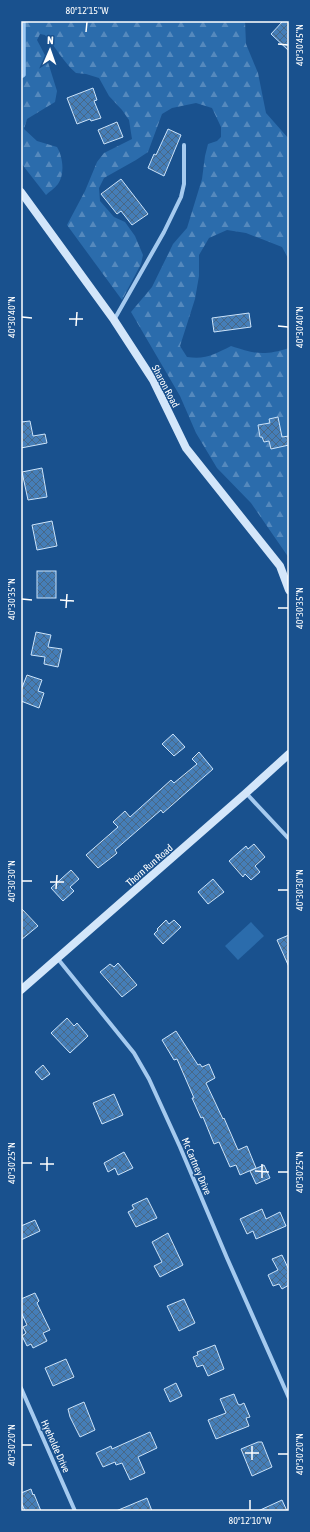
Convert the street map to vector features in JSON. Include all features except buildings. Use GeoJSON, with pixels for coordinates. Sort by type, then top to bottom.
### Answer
{"type":"FeatureCollection","features":[{"type":"Feature","properties":{"kind":"street"},"geometry":{"type":"LineString","coordinates":[[114,320],[164,232],[181,197],[184,184],[184,145]]}},
{"type":"Feature","properties":{"kind":"street","name":"Sharon Road"},"geometry":{"type":"LineString","coordinates":[[21,192],[114,320],[153,380],[186,448],[280,566],[289,590]]}},
{"type":"Feature","properties":{"kind":"street","name":"Thorn Run Road"},"geometry":{"type":"LineString","coordinates":[[21,990],[289,754]]}},
{"type":"Feature","properties":{"kind":"street"},"geometry":{"type":"LineString","coordinates":[[246,793],[289,839]]}},
{"type":"Feature","properties":{"kind":"street","name":"Mc Cartney Drive"},"geometry":{"type":"LineString","coordinates":[[58,959],[134,1053],[149,1078],[289,1398]]}},
{"type":"Feature","properties":{"kind":"street","name":"Hyeholde Drive"},"geometry":{"type":"LineString","coordinates":[[21,1388],[75,1511]]}},
{"type":"Feature","properties":{"kind":"green space"},"geometry":{"type":"Polygon","coordinates":[[[21,21],[245,21],[246,44],[258,73],[266,113],[289,139],[289,260],[282,247],[246,233],[227,230],[209,238],[199,255],[199,276],[195,299],[180,346],[187,357],[194,358],[210,356],[231,346],[260,353],[273,352],[289,348],[289,558],[251,503],[217,468],[196,433],[180,396],[131,312],[152,287],[173,244],[187,228],[202,179],[208,144],[217,141],[221,137],[221,127],[212,108],[196,103],[172,108],[162,114],[148,152],[104,178],[99,188],[100,201],[114,217],[125,222],[135,236],[143,255],[141,264],[122,300],[67,225],[85,191],[97,162],[104,153],[132,139],[129,120],[109,96],[99,78],[76,73],[67,64],[45,35],[40,34],[37,40],[47,59],[57,91],[55,102],[27,119],[24,129],[37,141],[57,147],[61,156],[62,175],[57,185],[46,195],[21,163],[21,21]]]}},
{"type":"Feature","properties":{"kind":"green space"},"geometry":{"type":"Polygon","coordinates":[[[251,922],[264,936],[238,960],[225,946],[251,922]]]}},
{"type":"Feature","properties":{"kind":"waterway"},"geometry":{"type":"LineString","coordinates":[[21,77],[24,75],[24,21]]}}]}
